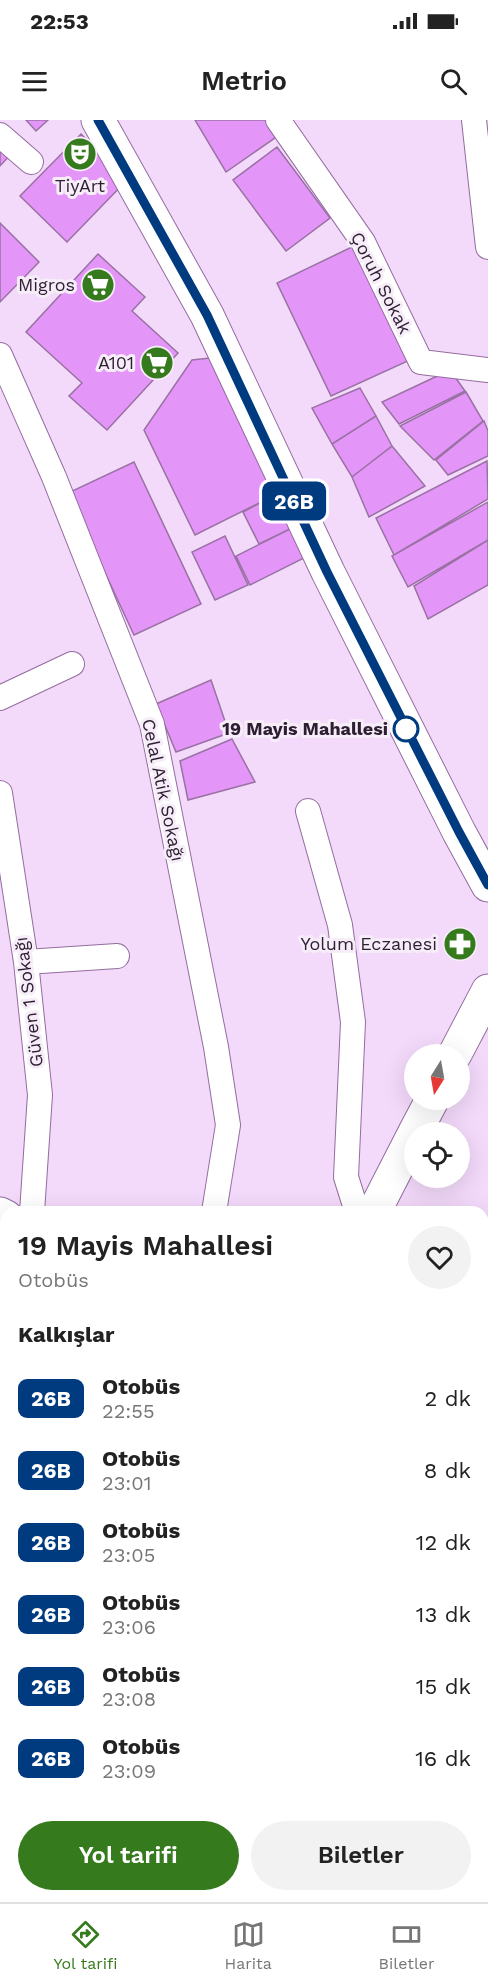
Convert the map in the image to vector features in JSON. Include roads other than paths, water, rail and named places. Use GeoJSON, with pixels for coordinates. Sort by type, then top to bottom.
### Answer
{"type":"FeatureCollection","features":[{"type":"Feature","properties":{"kind":"main road"},"geometry":{"type":"LineString","coordinates":[[98,120],[207,315],[327,572],[488,885]]}},
{"type":"Feature","properties":{"kind":"main road"},"geometry":{"type":"LineString","coordinates":[[460,1044],[488,991]]}},
{"type":"Feature","properties":{"kind":"main road"},"geometry":{"type":"LineString","coordinates":[[377,1206],[404,1153]]}},
{"type":"Feature","properties":{"kind":"street","name":"Çoruh Sokak"},"geometry":{"type":"LineString","coordinates":[[278,120],[363,242],[421,362],[488,370]]}},
{"type":"Feature","properties":{"kind":"street"},"geometry":{"type":"LineString","coordinates":[[479,121],[488,247]]}},
{"type":"Feature","properties":{"kind":"street"},"geometry":{"type":"LineString","coordinates":[[0,135],[31,162]]}},
{"type":"Feature","properties":{"kind":"street","name":"Celal Atik Sokağı"},"geometry":{"type":"LineString","coordinates":[[0,355],[58,487],[152,724],[228,1125],[215,1206]]}},
{"type":"Feature","properties":{"kind":"street"},"geometry":{"type":"LineString","coordinates":[[0,698],[72,664]]}},
{"type":"Feature","properties":{"kind":"street","name":"Güven 1 Sokağı"},"geometry":{"type":"LineString","coordinates":[[0,793],[26,962],[40,1095],[32,1206]]}},
{"type":"Feature","properties":{"kind":"street"},"geometry":{"type":"LineString","coordinates":[[308,811],[340,925],[353,1022],[346,1177],[355,1206]]}},
{"type":"Feature","properties":{"kind":"street"},"geometry":{"type":"LineString","coordinates":[[26,962],[117,956]]}},
{"type":"Feature","properties":{"kind":"place","name":"TiyArt"},"geometry":{"type":"Point","coordinates":[80,154]}},
{"type":"Feature","properties":{"kind":"place","name":"Migros"},"geometry":{"type":"Point","coordinates":[98,285]}},
{"type":"Feature","properties":{"kind":"place","name":"A101"},"geometry":{"type":"Point","coordinates":[157,363]}},
{"type":"Feature","properties":{"kind":"place","name":"19 Mayis Mahallesi"},"geometry":{"type":"Point","coordinates":[406,729]}},
{"type":"Feature","properties":{"kind":"place","name":"Yolum Eczanesi"},"geometry":{"type":"Point","coordinates":[460,944]}}]}
